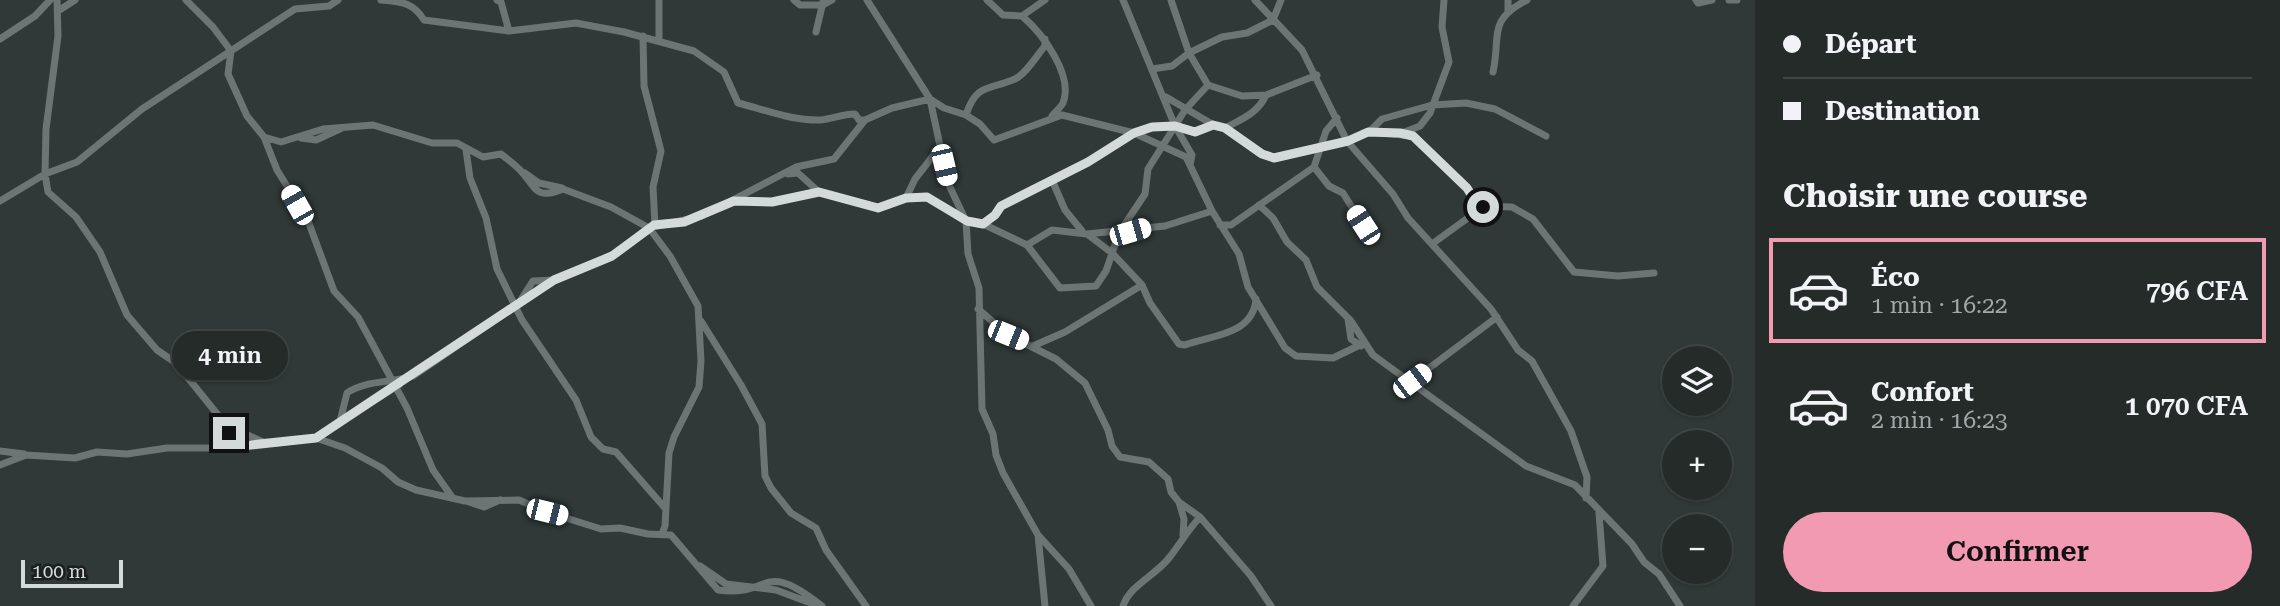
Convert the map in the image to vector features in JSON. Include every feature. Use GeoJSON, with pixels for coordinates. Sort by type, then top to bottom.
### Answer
{"type":"FeatureCollection","features":[{"type":"Feature","properties":{"kind":"street"},"geometry":{"type":"LineString","coordinates":[[0,39],[35,16],[50,0]]}},
{"type":"Feature","properties":{"kind":"street"},"geometry":{"type":"LineString","coordinates":[[57,0],[45,174],[48,192],[76,216],[100,252],[127,315],[157,350],[176,363],[226,425],[232,447]]}},
{"type":"Feature","properties":{"kind":"street"},"geometry":{"type":"LineString","coordinates":[[58,11],[75,0]]}},
{"type":"Feature","properties":{"kind":"street"},"geometry":{"type":"LineString","coordinates":[[186,0],[213,26],[231,51],[228,74],[247,116],[264,137],[277,170],[307,218],[334,291],[358,317],[394,385],[433,470],[452,497]]}},
{"type":"Feature","properties":{"kind":"street"},"geometry":{"type":"LineString","coordinates":[[0,201],[45,174],[83,158],[142,109],[295,9],[329,6],[338,0]]}},
{"type":"Feature","properties":{"kind":"street"},"geometry":{"type":"LineString","coordinates":[[381,0],[403,2],[417,8],[424,20],[509,31],[576,23],[642,36],[694,51],[717,65],[730,81],[738,103],[770,110],[782,118],[821,120],[855,114],[859,120],[865,120],[892,108],[930,99],[944,108],[966,115],[980,124],[994,140],[1052,116],[1063,103],[1064,89],[1057,61],[1045,39],[1022,16]]}},
{"type":"Feature","properties":{"kind":"street"},"geometry":{"type":"LineString","coordinates":[[497,0],[501,2],[509,31]]}},
{"type":"Feature","properties":{"kind":"street"},"geometry":{"type":"LineString","coordinates":[[659,0],[659,41]]}},
{"type":"Feature","properties":{"kind":"street"},"geometry":{"type":"LineString","coordinates":[[794,0],[800,5],[832,0]]}},
{"type":"Feature","properties":{"kind":"street"},"geometry":{"type":"LineString","coordinates":[[866,0],[930,99],[948,183],[967,221],[968,254],[979,288],[982,409],[993,434],[996,455],[1003,473],[1038,535],[1069,569],[1091,606]]}},
{"type":"Feature","properties":{"kind":"street"},"geometry":{"type":"LineString","coordinates":[[987,0],[1003,15],[1022,16],[1045,0]]}},
{"type":"Feature","properties":{"kind":"street"},"geometry":{"type":"LineString","coordinates":[[1123,0],[1175,126],[1192,155],[1190,165]]}},
{"type":"Feature","properties":{"kind":"street"},"geometry":{"type":"LineString","coordinates":[[1171,0],[1189,53],[1208,85],[1242,96],[1266,95],[1317,75]]}},
{"type":"Feature","properties":{"kind":"street"},"geometry":{"type":"LineString","coordinates":[[1255,0],[1295,41],[1317,75],[1348,141],[1432,244],[1497,317],[1518,350],[1532,361],[1571,431],[1587,477],[1586,498]]}},
{"type":"Feature","properties":{"kind":"street"},"geometry":{"type":"LineString","coordinates":[[1152,69],[1172,66],[1189,53],[1222,37],[1247,33],[1273,20],[1281,0]]}},
{"type":"Feature","properties":{"kind":"street"},"geometry":{"type":"LineString","coordinates":[[1400,133],[1420,126],[1430,113],[1449,62],[1442,19],[1444,0]]}},
{"type":"Feature","properties":{"kind":"street"},"geometry":{"type":"LineString","coordinates":[[1508,0],[1508,11]]}},
{"type":"Feature","properties":{"kind":"street"},"geometry":{"type":"LineString","coordinates":[[1493,72],[1498,51],[1495,34],[1499,21],[1508,11],[1527,0]]}},
{"type":"Feature","properties":{"kind":"street"},"geometry":{"type":"LineString","coordinates":[[1696,0],[1698,3],[1712,0]]}},
{"type":"Feature","properties":{"kind":"street"},"geometry":{"type":"LineString","coordinates":[[1729,0],[1737,0]]}},
{"type":"Feature","properties":{"kind":"street"},"geometry":{"type":"LineString","coordinates":[[816,32],[823,2]]}},
{"type":"Feature","properties":{"kind":"street"},"geometry":{"type":"LineString","coordinates":[[642,36],[644,86],[661,151],[653,187],[652,227]]}},
{"type":"Feature","properties":{"kind":"street"},"geometry":{"type":"LineString","coordinates":[[966,115],[971,98],[990,85],[1018,78],[1045,46],[1045,39]]}},
{"type":"Feature","properties":{"kind":"street"},"geometry":{"type":"LineString","coordinates":[[788,174],[798,173],[819,192],[878,208],[906,198],[927,197],[967,221],[983,224],[1027,245],[1060,288],[1096,286],[1119,233],[1145,194],[1148,169],[1185,110],[1208,85]]}},
{"type":"Feature","properties":{"kind":"street"},"geometry":{"type":"LineString","coordinates":[[1164,95],[1185,110],[1213,125],[1225,128],[1262,154],[1274,158],[1348,141],[1368,132],[1382,119],[1432,105],[1466,103],[1495,109],[1546,136]]}},
{"type":"Feature","properties":{"kind":"street"},"geometry":{"type":"LineString","coordinates":[[1225,128],[1250,115],[1261,105],[1266,95]]}},
{"type":"Feature","properties":{"kind":"street"},"geometry":{"type":"LineString","coordinates":[[1052,116],[1087,120],[1134,133],[1186,157],[1212,211],[1239,254],[1248,287],[1285,348],[1296,356],[1333,358],[1360,345]]}},
{"type":"Feature","properties":{"kind":"street"},"geometry":{"type":"LineString","coordinates":[[1220,225],[1231,225],[1314,167],[1326,131],[1337,118]]}},
{"type":"Feature","properties":{"kind":"street"},"geometry":{"type":"LineString","coordinates":[[316,438],[554,280],[612,256],[652,227],[684,222],[734,201],[788,174],[796,167],[834,159],[865,120]]}},
{"type":"Feature","properties":{"kind":"street"},"geometry":{"type":"LineString","coordinates":[[264,137],[281,142],[323,129],[373,125],[432,143],[457,144],[483,157],[501,154],[519,169],[536,191],[549,195],[563,188],[652,227],[694,297],[699,318],[699,387],[674,437],[662,534]]}},
{"type":"Feature","properties":{"kind":"street"},"geometry":{"type":"LineString","coordinates":[[983,224],[995,215],[1001,206],[1134,133],[1152,127],[1175,126],[1195,132],[1213,125]]}},
{"type":"Feature","properties":{"kind":"street"},"geometry":{"type":"LineString","coordinates":[[1368,132],[1413,136],[1467,188],[1478,206],[1513,207],[1533,219],[1574,272],[1618,276],[1654,273]]}},
{"type":"Feature","properties":{"kind":"street"},"geometry":{"type":"LineString","coordinates":[[906,198],[915,179],[940,147]]}},
{"type":"Feature","properties":{"kind":"street"},"geometry":{"type":"LineString","coordinates":[[466,149],[470,178],[486,218],[497,269],[522,320],[576,400],[591,437],[603,449],[616,453],[665,508]]}},
{"type":"Feature","properties":{"kind":"street"},"geometry":{"type":"LineString","coordinates":[[1314,167],[1329,186],[1343,193],[1363,225]]}},
{"type":"Feature","properties":{"kind":"street"},"geometry":{"type":"LineString","coordinates":[[1052,180],[1065,210],[1084,233],[1112,253],[1142,285],[1179,344],[1185,345],[1245,324],[1255,313],[1256,299]]}},
{"type":"Feature","properties":{"kind":"street"},"geometry":{"type":"LineString","coordinates":[[734,201],[772,202],[819,192]]}},
{"type":"Feature","properties":{"kind":"street"},"geometry":{"type":"LineString","coordinates":[[1259,205],[1273,218],[1287,242],[1306,260],[1317,288],[1348,317],[1373,355]]}},
{"type":"Feature","properties":{"kind":"street"},"geometry":{"type":"LineString","coordinates":[[1432,244],[1483,207]]}},
{"type":"Feature","properties":{"kind":"street"},"geometry":{"type":"LineString","coordinates":[[1027,245],[1052,230],[1119,233],[1151,226],[1165,226],[1212,211]]}},
{"type":"Feature","properties":{"kind":"street"},"geometry":{"type":"LineString","coordinates":[[517,307],[533,281],[554,280]]}},
{"type":"Feature","properties":{"kind":"street"},"geometry":{"type":"LineString","coordinates":[[1034,346],[1065,332],[1142,285]]}},
{"type":"Feature","properties":{"kind":"street"},"geometry":{"type":"LineString","coordinates":[[978,309],[1008,335],[1056,359],[1085,383],[1108,430],[1112,446],[1120,457],[1149,462],[1168,479],[1171,492],[1179,502],[1200,517],[1251,576],[1271,606]]}},
{"type":"Feature","properties":{"kind":"street"},"geometry":{"type":"LineString","coordinates":[[1348,317],[1351,339],[1527,466],[1576,485],[1599,513],[1632,544],[1644,562],[1659,574],[1680,606]]}},
{"type":"Feature","properties":{"kind":"street"},"geometry":{"type":"LineString","coordinates":[[1412,381],[1497,317]]}},
{"type":"Feature","properties":{"kind":"street"},"geometry":{"type":"LineString","coordinates":[[699,318],[762,424],[765,476],[771,488],[791,513],[816,528],[835,563],[866,606]]}},
{"type":"Feature","properties":{"kind":"street"},"geometry":{"type":"LineString","coordinates":[[340,421],[347,393],[359,384],[394,385]]}},
{"type":"Feature","properties":{"kind":"street"},"geometry":{"type":"LineString","coordinates":[[226,425],[265,443]]}},
{"type":"Feature","properties":{"kind":"street"},"geometry":{"type":"LineString","coordinates":[[0,451],[64,458],[97,452],[127,454],[167,448],[232,447],[316,438],[345,448],[382,468],[398,482],[416,490],[465,501],[502,498],[519,500],[547,512],[601,528],[671,535],[718,590],[734,593],[775,579],[785,581],[820,606]]}},
{"type":"Feature","properties":{"kind":"street"},"geometry":{"type":"LineString","coordinates":[[0,465],[26,455]]}},
{"type":"Feature","properties":{"kind":"street"},"geometry":{"type":"LineString","coordinates":[[1179,502],[1184,519],[1183,535]]}},
{"type":"Feature","properties":{"kind":"street"},"geometry":{"type":"LineString","coordinates":[[1573,606],[1602,566],[1599,513]]}},
{"type":"Feature","properties":{"kind":"street"},"geometry":{"type":"LineString","coordinates":[[1122,606],[1129,593],[1168,559],[1183,535],[1200,517]]}},
{"type":"Feature","properties":{"kind":"street"},"geometry":{"type":"LineString","coordinates":[[1038,535],[1045,606]]}},
{"type":"Feature","properties":{"kind":"street"},"geometry":{"type":"LineString","coordinates":[[754,586],[820,606]]}},
{"type":"Feature","properties":{"kind":"route"},"geometry":{"type":"LineString","coordinates":[[229,433],[232,447],[316,438],[433,363],[554,280],[612,256],[654,225],[684,222],[734,201],[772,202],[819,192],[878,208],[906,198],[927,197],[967,221],[983,224],[995,215],[1001,206],[1088,162],[1134,133],[1152,127],[1175,126],[1195,132],[1213,125],[1225,128],[1262,154],[1274,158],[1348,141],[1368,132],[1413,136],[1467,188],[1478,206],[1483,207]]}}]}
